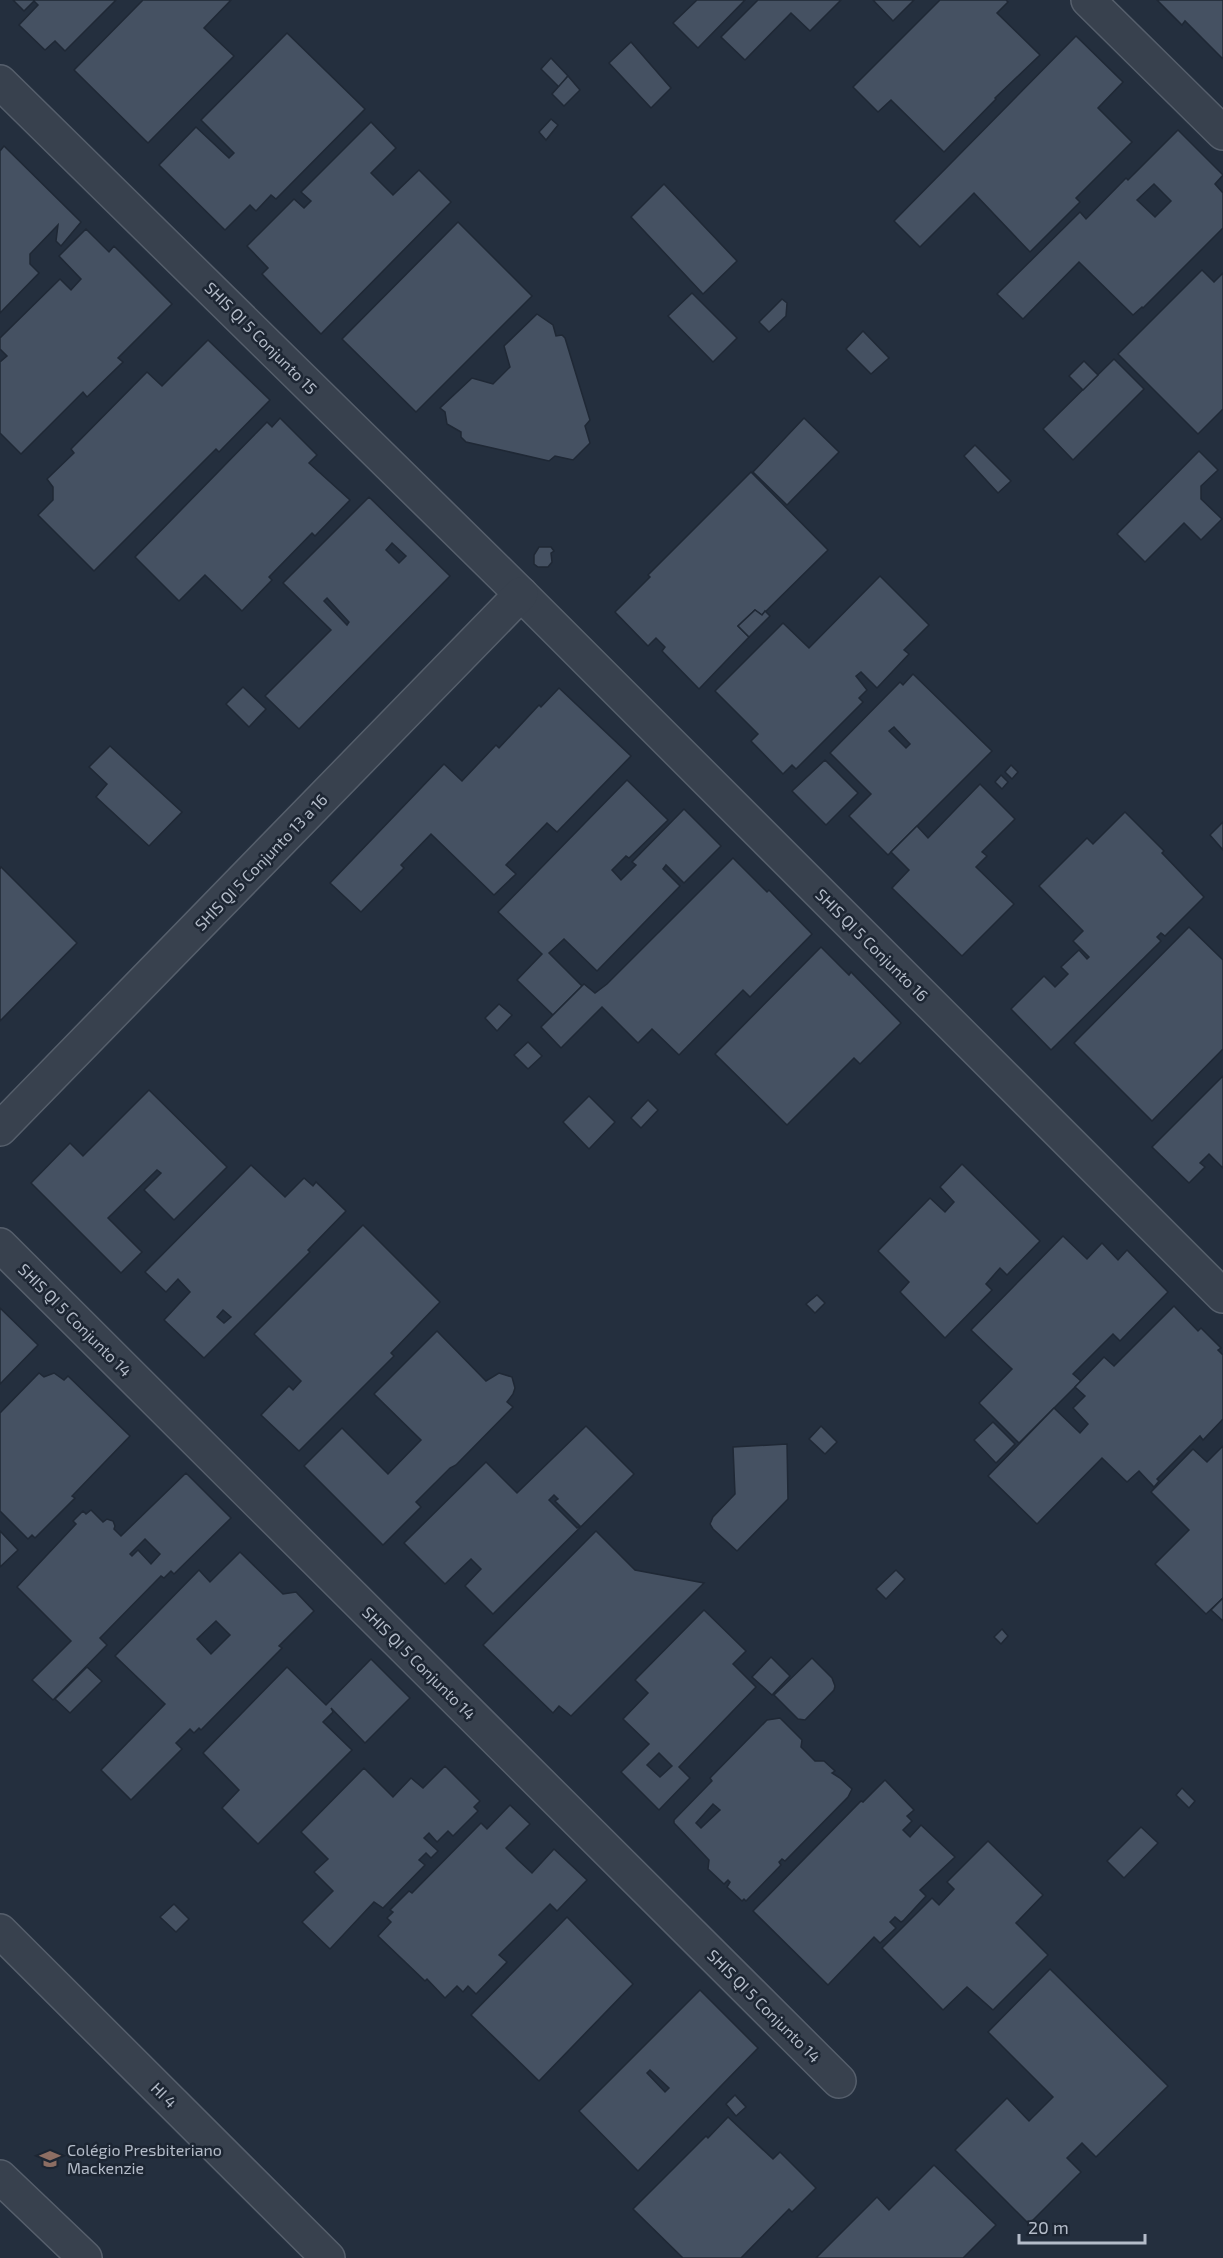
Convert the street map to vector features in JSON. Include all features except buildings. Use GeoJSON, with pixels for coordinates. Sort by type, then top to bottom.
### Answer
{"type":"FeatureCollection","features":[{"type":"Feature","properties":{"kind":"street"},"geometry":{"type":"LineString","coordinates":[[1088,0],[1223,133]]}},
{"type":"Feature","properties":{"kind":"street","name":"SHIS QI 5 Conjunto 15"},"geometry":{"type":"LineString","coordinates":[[0,82],[521,594]]}},
{"type":"Feature","properties":{"kind":"street","name":"SHIS QI 5 Conjunto 13 a 16"},"geometry":{"type":"LineString","coordinates":[[0,1129],[521,594]]}},
{"type":"Feature","properties":{"kind":"street","name":"SHIS QI 5 Conjunto 16"},"geometry":{"type":"LineString","coordinates":[[521,594],[1223,1296]]}},
{"type":"Feature","properties":{"kind":"street","name":"SHIS QI 5 Conjunto 14"},"geometry":{"type":"LineString","coordinates":[[0,1245],[839,2081]]}},
{"type":"Feature","properties":{"kind":"street","name":"HI 4"},"geometry":{"type":"LineString","coordinates":[[0,1932],[325,2257]]}},
{"type":"Feature","properties":{"kind":"street"},"geometry":{"type":"LineString","coordinates":[[0,2177],[77,2256]]}},
{"type":"Feature","properties":{"kind":"place","name":"Colégio Presbiteriano Mackenzie"},"geometry":{"type":"Point","coordinates":[50,2159]}}]}
